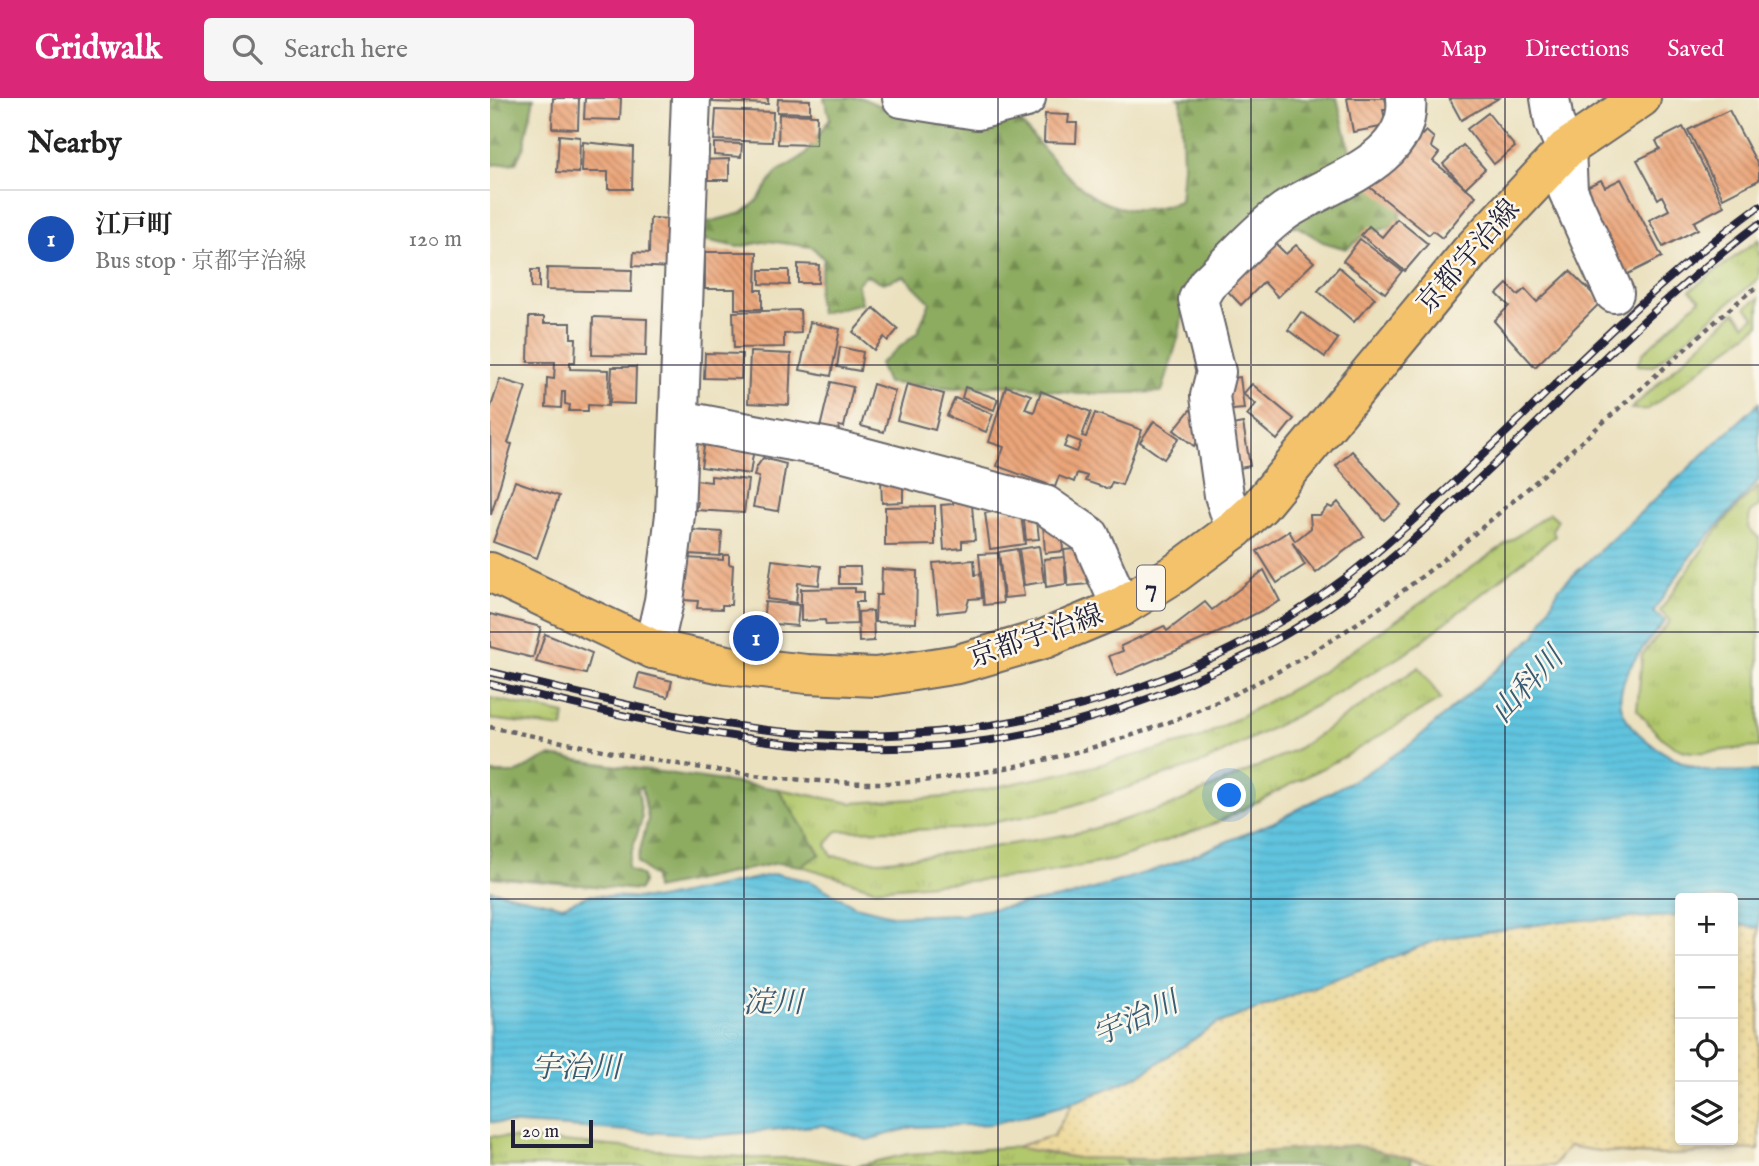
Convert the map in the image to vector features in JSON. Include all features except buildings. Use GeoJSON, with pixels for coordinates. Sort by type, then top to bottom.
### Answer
{"type":"FeatureCollection","features":[{"type":"Feature","properties":{"kind":"main road","name":"京都宇治線"},"geometry":{"type":"LineString","coordinates":[[490,572],[653,649],[727,665],[807,674],[876,677],[958,664],[1032,643],[1121,607],[1176,573],[1236,529],[1260,506],[1470,252],[1566,149],[1641,98]]}},
{"type":"Feature","properties":{"kind":"street"},"geometry":{"type":"LineString","coordinates":[[653,649],[664,601],[676,515],[691,98]]}},
{"type":"Feature","properties":{"kind":"street"},"geometry":{"type":"LineString","coordinates":[[902,98],[977,110],[1026,98]]}},
{"type":"Feature","properties":{"kind":"street"},"geometry":{"type":"LineString","coordinates":[[1236,529],[1224,495],[1210,396],[1216,372],[1198,299],[1207,284],[1285,211],[1356,174],[1398,138],[1408,115],[1406,98]]}},
{"type":"Feature","properties":{"kind":"street"},"geometry":{"type":"LineString","coordinates":[[1550,98],[1554,122],[1566,149],[1569,191],[1614,293]]}},
{"type":"Feature","properties":{"kind":"street"},"geometry":{"type":"LineString","coordinates":[[679,420],[829,448],[1045,505],[1090,536],[1121,607]]}},
{"type":"Feature","properties":{"kind":"path"},"geometry":{"type":"LineString","coordinates":[[490,727],[678,765],[791,778],[876,784],[955,777],[1110,745],[1193,715],[1261,681],[1368,619],[1549,471],[1759,285]]}},
{"type":"Feature","properties":{"kind":"green space"},"geometry":{"type":"Polygon","coordinates":[[[490,98],[534,98],[524,146],[516,163],[490,165],[490,98]]]}},
{"type":"Feature","properties":{"kind":"green space"},"geometry":{"type":"Polygon","coordinates":[[[824,98],[862,98],[901,115],[1017,119],[1068,176],[1086,191],[1105,202],[1126,209],[1151,209],[1180,201],[1183,166],[1181,100],[1178,98],[1337,98],[1350,151],[1399,198],[1400,223],[1364,236],[1346,249],[1323,242],[1298,227],[1265,220],[1186,294],[1179,335],[1162,392],[1079,394],[1013,385],[955,388],[887,383],[879,364],[917,333],[930,302],[904,276],[883,283],[866,275],[857,284],[862,303],[820,313],[817,294],[824,259],[812,247],[768,241],[738,247],[700,239],[704,223],[742,213],[756,202],[777,172],[805,155],[830,118],[824,98]]]}},
{"type":"Feature","properties":{"kind":"green space"},"geometry":{"type":"Polygon","coordinates":[[[1759,239],[1759,278],[1653,366],[1637,365],[1643,353],[1700,299],[1690,290],[1759,239]]]}},
{"type":"Feature","properties":{"kind":"green space"},"geometry":{"type":"Polygon","coordinates":[[[1759,298],[1759,325],[1647,410],[1631,409],[1735,312],[1745,324],[1754,317],[1746,307],[1759,298]]]}},
{"type":"Feature","properties":{"kind":"green space"},"geometry":{"type":"Polygon","coordinates":[[[1759,486],[1759,506],[1750,513],[1748,528],[1759,538],[1759,747],[1690,752],[1666,741],[1637,710],[1642,655],[1670,621],[1660,611],[1718,529],[1759,486]]]}},
{"type":"Feature","properties":{"kind":"green space"},"geometry":{"type":"Polygon","coordinates":[[[1550,513],[1558,520],[1552,530],[1555,536],[1408,652],[1315,706],[1205,762],[1059,810],[958,829],[837,831],[826,845],[832,856],[879,861],[981,849],[1082,832],[1170,806],[1299,748],[1419,667],[1441,699],[1344,757],[1218,822],[1114,860],[1029,876],[874,889],[801,866],[820,854],[778,789],[851,803],[948,797],[1087,768],[1198,739],[1316,676],[1550,513]]]}},
{"type":"Feature","properties":{"kind":"green space"},"geometry":{"type":"Polygon","coordinates":[[[490,698],[565,714],[563,728],[490,719],[490,698]]]}},
{"type":"Feature","properties":{"kind":"green space"},"geometry":{"type":"Polygon","coordinates":[[[549,756],[778,789],[820,854],[801,866],[778,863],[655,889],[654,877],[637,862],[648,819],[642,787],[638,788],[642,819],[628,863],[628,869],[642,876],[643,883],[639,890],[490,877],[490,773],[516,773],[549,756]]]}},
{"type":"Feature","properties":{"kind":"green space"},"geometry":{"type":"Polygon","coordinates":[[[490,1136],[753,1158],[808,1158],[851,1166],[490,1166],[490,1136]]]}},
{"type":"Feature","properties":{"kind":"green space"},"geometry":{"type":"Polygon","coordinates":[[[1355,1145],[1410,1158],[1412,1166],[1129,1166],[1125,1158],[1158,1159],[1355,1145]]]}},
{"type":"Feature","properties":{"kind":"green space"},"geometry":{"type":"Polygon","coordinates":[[[1015,1147],[1078,1158],[1125,1158],[1129,1166],[856,1166],[908,1154],[1015,1147]]]}},
{"type":"Feature","properties":{"kind":"sand"},"geometry":{"type":"Polygon","coordinates":[[[1675,915],[1675,1145],[1738,1145],[1738,925],[1759,928],[1759,1150],[1659,1155],[1569,1146],[1553,1166],[1439,1166],[1355,1145],[1158,1159],[1078,1158],[1015,1147],[1053,1136],[1073,1103],[1138,1076],[1217,1024],[1440,939],[1562,921],[1675,915]]]}},
{"type":"Feature","properties":{"kind":"water","name":"淀川"},"geometry":{"type":"Polygon","coordinates":[[[1759,403],[1759,480],[1692,554],[1653,612],[1665,621],[1632,663],[1621,693],[1621,706],[1637,732],[1679,760],[1705,770],[1759,771],[1759,928],[1738,925],[1738,893],[1675,893],[1675,916],[1562,921],[1440,939],[1217,1024],[1138,1076],[1073,1103],[992,1124],[913,1127],[867,1140],[824,1125],[710,1136],[490,1122],[490,890],[563,906],[589,895],[659,899],[776,874],[810,881],[855,906],[896,916],[961,914],[1071,896],[1170,865],[1274,822],[1363,775],[1411,744],[1535,636],[1559,588],[1759,403]]]}},
{"type":"Feature","properties":{"kind":"railway"},"geometry":{"type":"LineString","coordinates":[[490,672],[650,710],[731,725],[812,734],[885,735],[959,730],[1034,717],[1108,698],[1179,672],[1248,640],[1312,602],[1370,558],[1419,515],[1657,289],[1759,206]]}},
{"type":"Feature","properties":{"kind":"railway"},"geometry":{"type":"LineString","coordinates":[[490,684],[579,706],[748,738],[829,747],[910,748],[993,740],[1079,721],[1168,691],[1267,645],[1314,617],[1359,585],[1460,497],[1655,310],[1759,224]]}},
{"type":"Feature","properties":{"kind":"place","name":"江戸町"},"geometry":{"type":"Point","coordinates":[756,638]}},
{"type":"Feature","properties":{"kind":"water label","name":"山科川"},"geometry":{"type":"Point","coordinates":[1528,686]}},
{"type":"Feature","properties":{"kind":"water label","name":"宇治川"},"geometry":{"type":"Point","coordinates":[1136,1020]}},
{"type":"Feature","properties":{"kind":"water label","name":"宇治川"},"geometry":{"type":"Point","coordinates":[576,1069]}}]}
